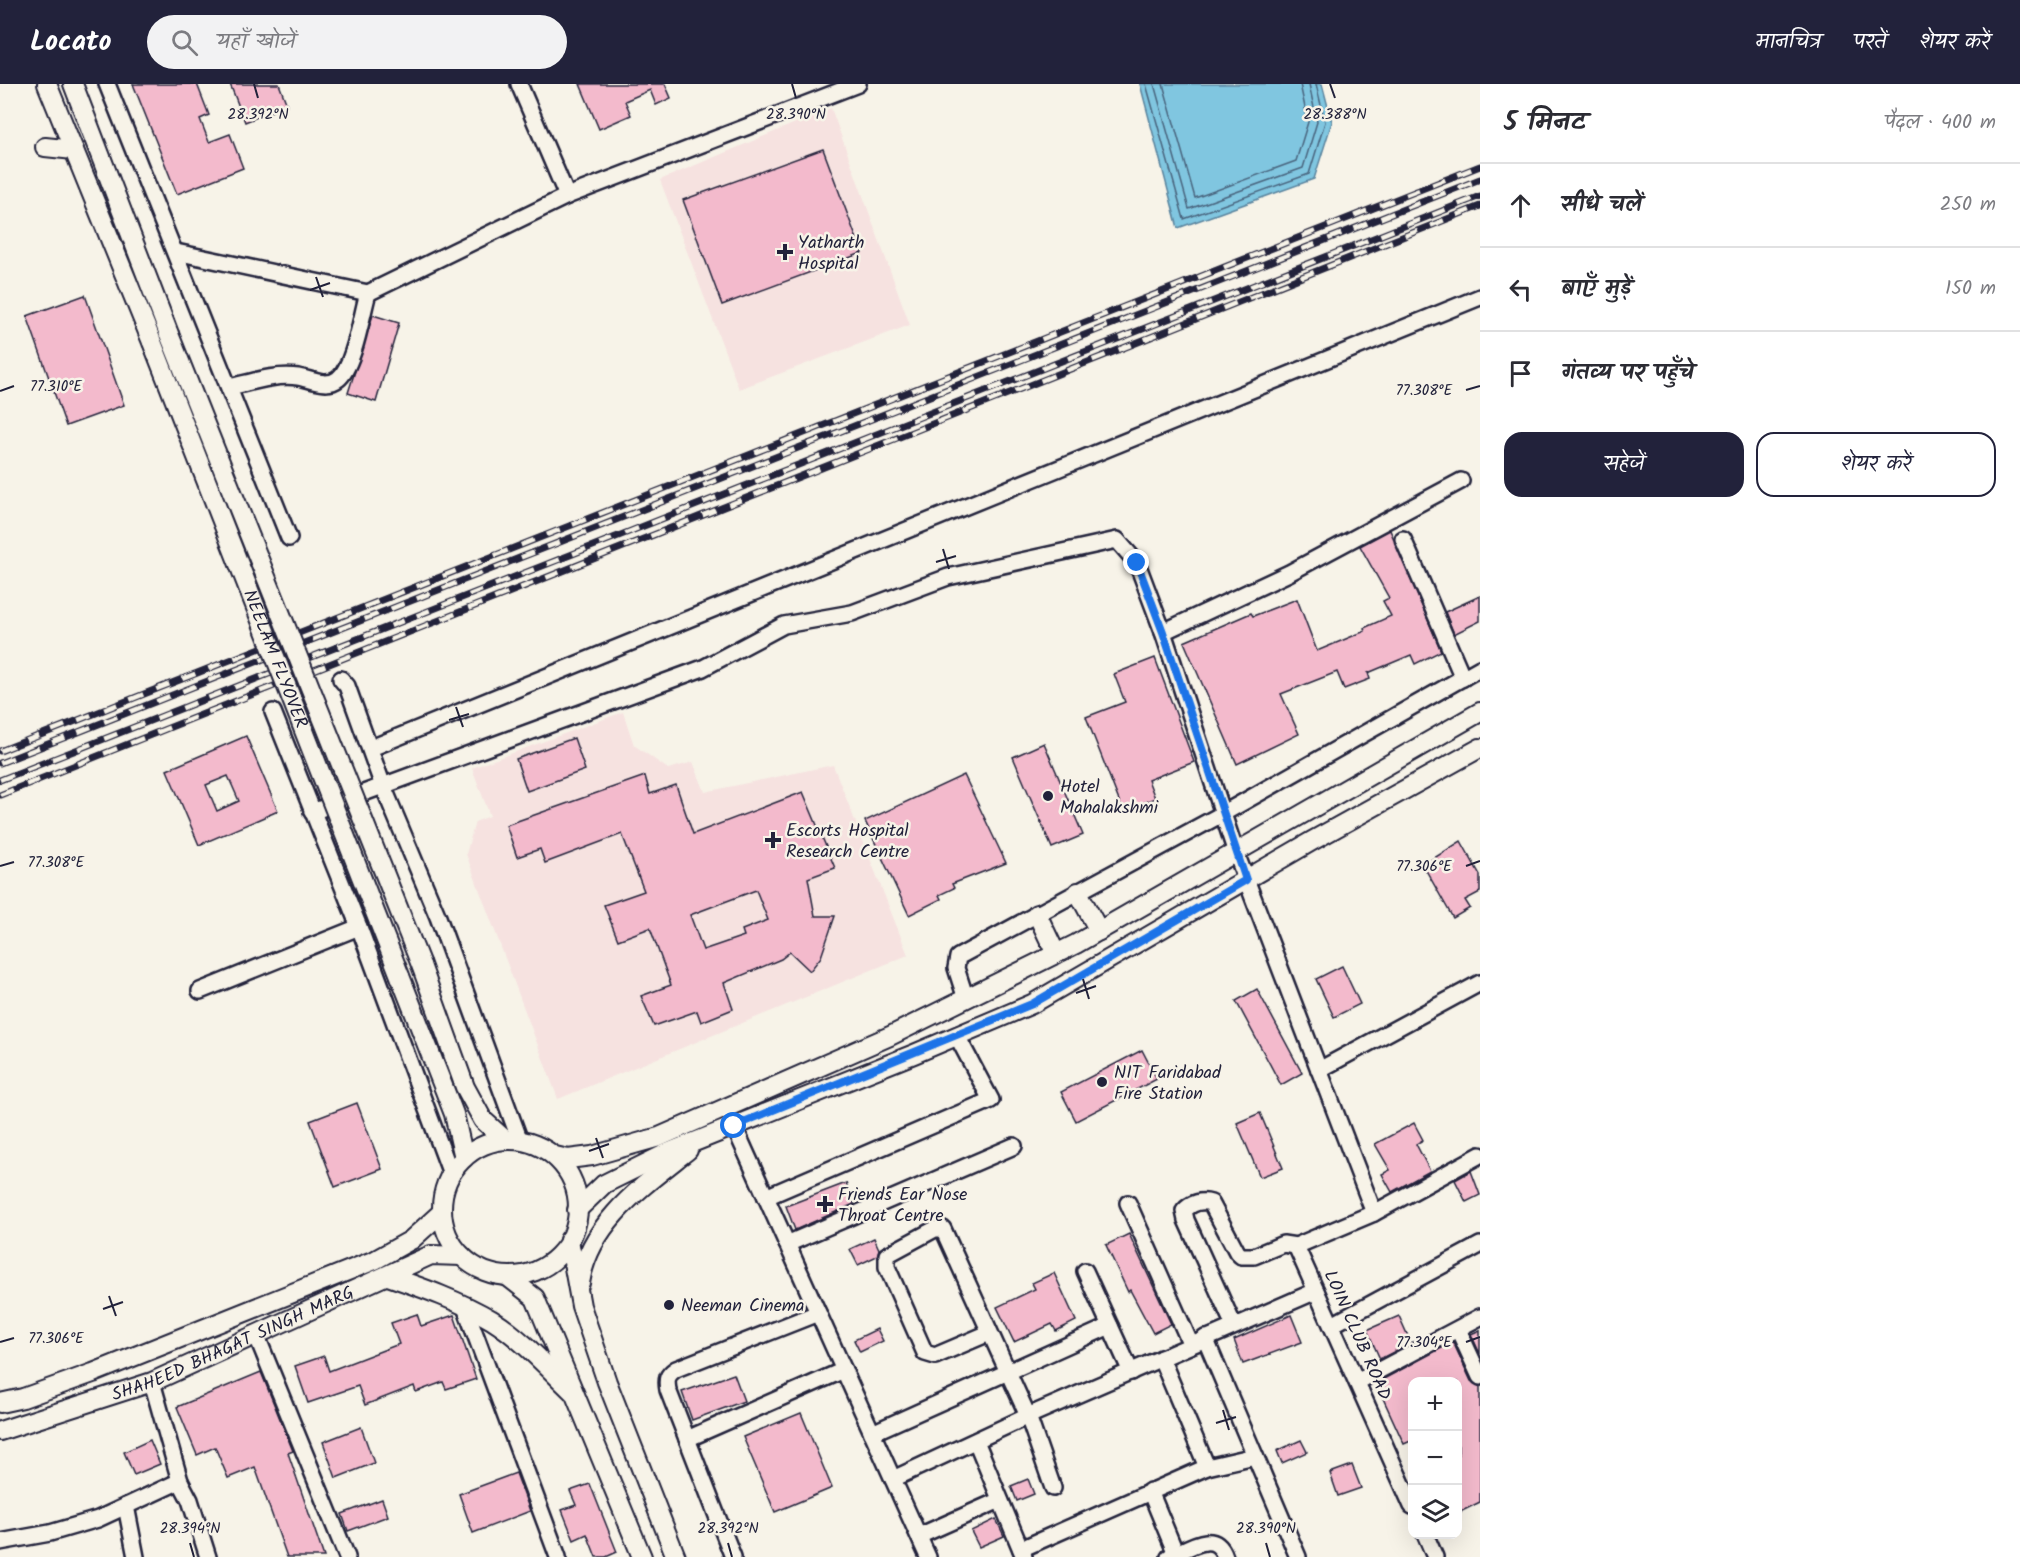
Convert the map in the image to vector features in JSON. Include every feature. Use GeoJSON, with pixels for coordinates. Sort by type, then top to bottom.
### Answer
{"type":"FeatureCollection","features":[{"type":"Feature","properties":{"kind":"street","name":"NEELAM FLYOVER"},"geometry":{"type":"LineString","coordinates":[[47,84],[152,342],[454,1114],[464,1158]]}},
{"type":"Feature","properties":{"kind":"street","name":"NEELAM FLYOVER"},"geometry":{"type":"LineString","coordinates":[[73,84],[421,965],[465,1087],[483,1120],[512,1140]]}},
{"type":"Feature","properties":{"kind":"street"},"geometry":{"type":"LineString","coordinates":[[107,84],[289,538]]}},
{"type":"Feature","properties":{"kind":"street"},"geometry":{"type":"LineString","coordinates":[[519,84],[567,196]]}},
{"type":"Feature","properties":{"kind":"street"},"geometry":{"type":"LineString","coordinates":[[176,252],[368,293],[567,196],[858,84]]}},
{"type":"Feature","properties":{"kind":"street"},"geometry":{"type":"LineString","coordinates":[[45,147],[74,150]]}},
{"type":"Feature","properties":{"kind":"street"},"geometry":{"type":"LineString","coordinates":[[230,387],[279,376],[321,382],[332,382],[340,378],[348,366],[368,293]]}},
{"type":"Feature","properties":{"kind":"street"},"geometry":{"type":"LineString","coordinates":[[371,748],[1480,297]]}},
{"type":"Feature","properties":{"kind":"street"},"geometry":{"type":"LineString","coordinates":[[1163,632],[1289,573],[1461,481]]}},
{"type":"Feature","properties":{"kind":"street"},"geometry":{"type":"LineString","coordinates":[[1403,539],[1463,678]]}},
{"type":"Feature","properties":{"kind":"street"},"geometry":{"type":"LineString","coordinates":[[312,812],[703,668],[784,625],[852,613],[948,577],[1117,540],[1137,563],[1163,632],[1236,853],[1374,1213]]}},
{"type":"Feature","properties":{"kind":"street"},"geometry":{"type":"LineString","coordinates":[[995,1020],[974,995],[956,968],[958,957],[1224,813],[1480,668]]}},
{"type":"Feature","properties":{"kind":"street"},"geometry":{"type":"LineString","coordinates":[[340,679],[347,686],[383,786],[438,917],[512,1140]]}},
{"type":"Feature","properties":{"kind":"street"},"geometry":{"type":"LineString","coordinates":[[273,712],[358,927],[451,1174]]}},
{"type":"Feature","properties":{"kind":"street"},"geometry":{"type":"LineString","coordinates":[[555,1156],[573,1181],[578,1216],[569,1240],[554,1260],[534,1272],[507,1276],[483,1271],[462,1256],[449,1237],[442,1212],[444,1188],[451,1174],[470,1151],[512,1140],[531,1142],[555,1156],[568,1159],[592,1156],[659,1137],[890,1036],[1056,954],[1480,712]]}},
{"type":"Feature","properties":{"kind":"street"},"geometry":{"type":"LineString","coordinates":[[577,1210],[604,1184],[703,1138],[1032,1004],[1480,748]]}},
{"type":"Feature","properties":{"kind":"street"},"geometry":{"type":"LineString","coordinates":[[1078,892],[1099,931]]}},
{"type":"Feature","properties":{"kind":"street"},"geometry":{"type":"LineString","coordinates":[[1036,914],[1056,954]]}},
{"type":"Feature","properties":{"kind":"street"},"geometry":{"type":"LineString","coordinates":[[200,991],[358,927]]}},
{"type":"Feature","properties":{"kind":"street"},"geometry":{"type":"LineString","coordinates":[[1319,1070],[1480,983]]}},
{"type":"Feature","properties":{"kind":"street"},"geometry":{"type":"LineString","coordinates":[[766,1197],[991,1100],[957,1036]]}},
{"type":"Feature","properties":{"kind":"street"},"geometry":{"type":"LineString","coordinates":[[734,1126],[928,1557]]}},
{"type":"Feature","properties":{"kind":"street"},"geometry":{"type":"LineString","coordinates":[[578,1293],[582,1268],[590,1245],[614,1214],[703,1138]]}},
{"type":"Feature","properties":{"kind":"street"},"geometry":{"type":"LineString","coordinates":[[787,1244],[1014,1146]]}},
{"type":"Feature","properties":{"kind":"street"},"geometry":{"type":"LineString","coordinates":[[1234,1326],[1184,1211],[1200,1202],[1211,1203],[1241,1256],[1254,1256],[1283,1244],[1296,1246],[1374,1213],[1480,1155]]}},
{"type":"Feature","properties":{"kind":"street"},"geometry":{"type":"LineString","coordinates":[[1128,1203],[1255,1456],[1298,1557]]}},
{"type":"Feature","properties":{"kind":"street","name":"SHAHEED BHAGAT SINGH MARG"},"geometry":{"type":"LineString","coordinates":[[0,1403],[23,1398],[93,1373],[375,1260],[411,1240],[442,1212]]}},
{"type":"Feature","properties":{"kind":"street"},"geometry":{"type":"LineString","coordinates":[[989,1333],[935,1356],[925,1353],[887,1267],[887,1255],[935,1229],[943,1229],[1028,1416],[1053,1488]]}},
{"type":"Feature","properties":{"kind":"street"},"geometry":{"type":"LineString","coordinates":[[569,1240],[578,1293],[607,1382],[676,1557]]}},
{"type":"Feature","properties":{"kind":"street"},"geometry":{"type":"LineString","coordinates":[[1332,1325],[1480,1245]]}},
{"type":"Feature","properties":{"kind":"street","name":"LOIN CLUB ROAD"},"geometry":{"type":"LineString","coordinates":[[1296,1246],[1408,1495]]}},
{"type":"Feature","properties":{"kind":"street","name":"SHAHEED BHAGAT SINGH MARG"},"geometry":{"type":"LineString","coordinates":[[0,1431],[152,1382],[431,1255],[462,1256]]}},
{"type":"Feature","properties":{"kind":"street"},"geometry":{"type":"LineString","coordinates":[[1085,1270],[1131,1372]]}},
{"type":"Feature","properties":{"kind":"street"},"geometry":{"type":"LineString","coordinates":[[388,1276],[492,1320],[535,1355],[577,1397]]}},
{"type":"Feature","properties":{"kind":"street"},"geometry":{"type":"LineString","coordinates":[[507,1276],[535,1298],[642,1557]]}},
{"type":"Feature","properties":{"kind":"street"},"geometry":{"type":"LineString","coordinates":[[893,1479],[1028,1416],[1316,1291]]}},
{"type":"Feature","properties":{"kind":"street"},"geometry":{"type":"LineString","coordinates":[[465,1307],[558,1557]]}},
{"type":"Feature","properties":{"kind":"street"},"geometry":{"type":"LineString","coordinates":[[733,1557],[668,1390],[669,1373],[818,1313]]}},
{"type":"Feature","properties":{"kind":"street"},"geometry":{"type":"LineString","coordinates":[[1357,1382],[1480,1317]]}},
{"type":"Feature","properties":{"kind":"street"},"geometry":{"type":"LineString","coordinates":[[872,1433],[1110,1326]]}},
{"type":"Feature","properties":{"kind":"street"},"geometry":{"type":"LineString","coordinates":[[1458,1329],[1480,1377]]}},
{"type":"Feature","properties":{"kind":"street"},"geometry":{"type":"LineString","coordinates":[[256,1334],[347,1557]]}},
{"type":"Feature","properties":{"kind":"street"},"geometry":{"type":"LineString","coordinates":[[1161,1358],[1207,1467]]}},
{"type":"Feature","properties":{"kind":"street"},"geometry":{"type":"LineString","coordinates":[[687,1439],[844,1370]]}},
{"type":"Feature","properties":{"kind":"street"},"geometry":{"type":"LineString","coordinates":[[152,1382],[181,1475],[180,1481],[190,1500],[208,1557]]}},
{"type":"Feature","properties":{"kind":"street"},"geometry":{"type":"LineString","coordinates":[[975,1441],[1023,1553],[1150,1491],[1207,1467],[1255,1456]]}},
{"type":"Feature","properties":{"kind":"street"},"geometry":{"type":"LineString","coordinates":[[0,1542],[50,1533],[98,1519],[180,1481]]}},
{"type":"Feature","properties":{"kind":"street"},"geometry":{"type":"LineString","coordinates":[[1150,1491],[1172,1555],[1207,1541],[1216,1542],[1222,1547],[1225,1557]]}},
{"type":"Feature","properties":{"kind":"street"},"geometry":{"type":"LineString","coordinates":[[919,1536],[1000,1500]]}},
{"type":"Feature","properties":{"kind":"street"},"geometry":{"type":"LineString","coordinates":[[126,1506],[136,1557]]}},
{"type":"Feature","properties":{"kind":"street"},"geometry":{"type":"LineString","coordinates":[[1427,1539],[1435,1557]]}},
{"type":"Feature","properties":{"kind":"shaded area","name":"Yatharth Hospital"},"geometry":{"type":"Polygon","coordinates":[[[831,108],[910,325],[739,389],[660,180],[831,108]]]}},
{"type":"Feature","properties":{"kind":"shaded area"},"geometry":{"type":"Polygon","coordinates":[[[623,712],[634,745],[668,769],[693,762],[705,792],[833,765],[908,955],[558,1099],[466,854],[475,822],[490,816],[472,768],[623,712]]]}},
{"type":"Feature","properties":{"kind":"water"},"geometry":{"type":"Polygon","coordinates":[[[1140,84],[1322,84],[1332,122],[1314,179],[1178,228],[1140,84]]]}},
{"type":"Feature","properties":{"kind":"building"},"geometry":{"type":"Polygon","coordinates":[[[133,84],[197,84],[209,115],[200,119],[209,142],[230,134],[243,168],[177,194],[133,84]]]}},
{"type":"Feature","properties":{"kind":"building"},"geometry":{"type":"Polygon","coordinates":[[[230,84],[279,84],[287,105],[245,122],[230,84]]]}},
{"type":"Feature","properties":{"kind":"building"},"geometry":{"type":"Polygon","coordinates":[[[580,84],[665,84],[671,98],[656,105],[650,90],[625,101],[631,115],[599,129],[580,84]]]}},
{"type":"Feature","properties":{"kind":"building"},"geometry":{"type":"Polygon","coordinates":[[[823,149],[862,253],[722,305],[683,200],[823,149]]]}},
{"type":"Feature","properties":{"kind":"building"},"geometry":{"type":"Polygon","coordinates":[[[85,295],[124,405],[66,426],[27,316],[85,295]]]}},
{"type":"Feature","properties":{"kind":"building"},"geometry":{"type":"Polygon","coordinates":[[[373,315],[399,323],[376,402],[348,393],[373,315]]]}},
{"type":"Feature","properties":{"kind":"building"},"geometry":{"type":"Polygon","coordinates":[[[1390,530],[1441,651],[1415,664],[1411,655],[1368,673],[1370,679],[1344,689],[1337,672],[1281,694],[1299,734],[1237,764],[1184,642],[1251,613],[1253,616],[1297,599],[1317,651],[1365,631],[1364,628],[1391,616],[1383,601],[1389,598],[1360,546],[1390,530]]]}},
{"type":"Feature","properties":{"kind":"building"},"geometry":{"type":"Polygon","coordinates":[[[1480,596],[1480,621],[1454,634],[1445,612],[1480,596]]]}},
{"type":"Feature","properties":{"kind":"building"},"geometry":{"type":"Polygon","coordinates":[[[1155,658],[1194,762],[1148,780],[1155,798],[1123,811],[1086,717],[1125,702],[1114,674],[1155,658]]]}},
{"type":"Feature","properties":{"kind":"building"},"geometry":{"type":"Polygon","coordinates":[[[246,736],[278,811],[199,845],[167,770],[246,736]],[[228,776],[206,785],[217,811],[239,801],[228,776]]]}},
{"type":"Feature","properties":{"kind":"building"},"geometry":{"type":"Polygon","coordinates":[[[574,738],[585,770],[527,791],[516,759],[574,738]]]}},
{"type":"Feature","properties":{"kind":"building","name":"Hotel Mahalakshmi"},"geometry":{"type":"Polygon","coordinates":[[[1044,743],[1083,835],[1052,848],[1013,757],[1044,743]]]}},
{"type":"Feature","properties":{"kind":"building"},"geometry":{"type":"Polygon","coordinates":[[[964,775],[1006,863],[952,884],[954,888],[939,895],[941,899],[909,915],[865,821],[964,775]]]}},
{"type":"Feature","properties":{"kind":"building"},"geometry":{"type":"Polygon","coordinates":[[[645,776],[650,794],[676,785],[693,834],[803,792],[835,868],[808,878],[815,916],[835,916],[821,957],[810,971],[790,952],[781,959],[724,983],[733,1009],[701,1022],[697,1011],[654,1026],[641,996],[671,985],[650,928],[618,940],[604,905],[644,891],[622,834],[545,863],[540,849],[517,857],[506,825],[645,776]],[[756,890],[690,915],[703,950],[744,936],[742,930],[768,920],[756,890]]]}},
{"type":"Feature","properties":{"kind":"building"},"geometry":{"type":"Polygon","coordinates":[[[1461,841],[1480,875],[1480,892],[1465,900],[1470,908],[1453,918],[1423,865],[1461,841]]]}},
{"type":"Feature","properties":{"kind":"building"},"geometry":{"type":"Polygon","coordinates":[[[1342,966],[1360,1004],[1334,1017],[1316,979],[1342,966]]]}},
{"type":"Feature","properties":{"kind":"building"},"geometry":{"type":"Polygon","coordinates":[[[1257,989],[1302,1073],[1281,1085],[1236,1001],[1257,989]]]}},
{"type":"Feature","properties":{"kind":"building"},"geometry":{"type":"Polygon","coordinates":[[[1142,1050],[1157,1079],[1076,1121],[1061,1092],[1142,1050]]]}},
{"type":"Feature","properties":{"kind":"building"},"geometry":{"type":"Polygon","coordinates":[[[357,1103],[382,1169],[335,1187],[310,1121],[357,1103]]]}},
{"type":"Feature","properties":{"kind":"building"},"geometry":{"type":"Polygon","coordinates":[[[1260,1113],[1283,1168],[1260,1177],[1237,1123],[1260,1113]]]}},
{"type":"Feature","properties":{"kind":"building"},"geometry":{"type":"Polygon","coordinates":[[[1414,1123],[1423,1140],[1416,1144],[1430,1171],[1392,1192],[1382,1174],[1390,1170],[1375,1144],[1414,1123]]]}},
{"type":"Feature","properties":{"kind":"building"},"geometry":{"type":"Polygon","coordinates":[[[1471,1171],[1480,1195],[1466,1202],[1455,1180],[1471,1171]]]}},
{"type":"Feature","properties":{"kind":"building"},"geometry":{"type":"Polygon","coordinates":[[[846,1183],[854,1204],[795,1230],[786,1206],[846,1183]]]}},
{"type":"Feature","properties":{"kind":"building"},"geometry":{"type":"Polygon","coordinates":[[[1129,1234],[1171,1324],[1153,1333],[1130,1290],[1128,1292],[1106,1245],[1129,1234]]]}},
{"type":"Feature","properties":{"kind":"building"},"geometry":{"type":"Polygon","coordinates":[[[874,1238],[879,1249],[877,1256],[858,1265],[850,1249],[874,1238]]]}},
{"type":"Feature","properties":{"kind":"building"},"geometry":{"type":"Polygon","coordinates":[[[1054,1273],[1076,1321],[1056,1331],[1052,1324],[1014,1342],[997,1307],[1035,1289],[1032,1283],[1054,1273]]]}},
{"type":"Feature","properties":{"kind":"building"},"geometry":{"type":"Polygon","coordinates":[[[417,1314],[421,1326],[454,1315],[476,1379],[446,1389],[443,1382],[416,1392],[414,1386],[365,1405],[358,1386],[308,1403],[295,1366],[324,1356],[329,1371],[399,1344],[391,1323],[417,1314]]]}},
{"type":"Feature","properties":{"kind":"building"},"geometry":{"type":"Polygon","coordinates":[[[1291,1315],[1302,1342],[1243,1364],[1234,1340],[1291,1315]]]}},
{"type":"Feature","properties":{"kind":"building"},"geometry":{"type":"Polygon","coordinates":[[[1399,1316],[1411,1343],[1380,1359],[1367,1330],[1399,1316]]]}},
{"type":"Feature","properties":{"kind":"building"},"geometry":{"type":"Polygon","coordinates":[[[877,1329],[883,1341],[860,1352],[854,1340],[877,1329]]]}},
{"type":"Feature","properties":{"kind":"building"},"geometry":{"type":"Polygon","coordinates":[[[1480,1330],[1480,1354],[1471,1334],[1480,1330]]]}},
{"type":"Feature","properties":{"kind":"building"},"geometry":{"type":"Polygon","coordinates":[[[1453,1342],[1471,1381],[1480,1387],[1480,1502],[1462,1511],[1462,1377],[1408,1377],[1408,1442],[1404,1444],[1376,1383],[1453,1342]]]}},
{"type":"Feature","properties":{"kind":"building"},"geometry":{"type":"Polygon","coordinates":[[[261,1372],[293,1451],[288,1453],[324,1557],[287,1557],[255,1467],[228,1478],[215,1447],[197,1455],[177,1407],[261,1372]]]}},
{"type":"Feature","properties":{"kind":"building"},"geometry":{"type":"Polygon","coordinates":[[[734,1374],[744,1401],[692,1420],[682,1392],[734,1374]]]}},
{"type":"Feature","properties":{"kind":"building"},"geometry":{"type":"Polygon","coordinates":[[[801,1413],[832,1488],[775,1512],[743,1437],[801,1413]]]}},
{"type":"Feature","properties":{"kind":"building"},"geometry":{"type":"Polygon","coordinates":[[[361,1427],[374,1463],[336,1478],[323,1442],[361,1427]]]}},
{"type":"Feature","properties":{"kind":"building"},"geometry":{"type":"Polygon","coordinates":[[[150,1440],[160,1464],[134,1475],[124,1452],[150,1440]]]}},
{"type":"Feature","properties":{"kind":"building"},"geometry":{"type":"Polygon","coordinates":[[[1301,1440],[1307,1452],[1282,1463],[1277,1451],[1301,1440]]]}},
{"type":"Feature","properties":{"kind":"building"},"geometry":{"type":"Polygon","coordinates":[[[1352,1465],[1361,1488],[1338,1496],[1330,1473],[1352,1465]]]}},
{"type":"Feature","properties":{"kind":"building"},"geometry":{"type":"Polygon","coordinates":[[[516,1473],[530,1511],[473,1533],[459,1494],[516,1473]]]}},
{"type":"Feature","properties":{"kind":"building"},"geometry":{"type":"Polygon","coordinates":[[[1028,1479],[1034,1494],[1017,1501],[1011,1486],[1028,1479]]]}},
{"type":"Feature","properties":{"kind":"building"},"geometry":{"type":"Polygon","coordinates":[[[590,1484],[617,1552],[606,1557],[596,1557],[587,1534],[574,1540],[562,1510],[576,1505],[570,1491],[590,1484]]]}},
{"type":"Feature","properties":{"kind":"building"},"geometry":{"type":"Polygon","coordinates":[[[382,1499],[388,1516],[348,1531],[342,1514],[382,1499]]]}},
{"type":"Feature","properties":{"kind":"building"},"geometry":{"type":"Polygon","coordinates":[[[996,1519],[1004,1536],[979,1547],[971,1531],[996,1519]]]}},
{"type":"Feature","properties":{"kind":"railway"},"geometry":{"type":"LineString","coordinates":[[0,751],[1480,166]]}},
{"type":"Feature","properties":{"kind":"railway"},"geometry":{"type":"LineString","coordinates":[[0,763],[1480,179]]}},
{"type":"Feature","properties":{"kind":"railway"},"geometry":{"type":"LineString","coordinates":[[0,780],[1480,196]]}},
{"type":"Feature","properties":{"kind":"railway"},"geometry":{"type":"LineString","coordinates":[[0,795],[1480,206]]}},
{"type":"Feature","properties":{"kind":"place","name":"Yatharth Hospital"},"geometry":{"type":"Point","coordinates":[785,252]}},
{"type":"Feature","properties":{"kind":"place","name":"Hotel Mahalakshmi"},"geometry":{"type":"Point","coordinates":[1048,796]}},
{"type":"Feature","properties":{"kind":"place","name":"Escorts Hospital Research Centre"},"geometry":{"type":"Point","coordinates":[773,840]}},
{"type":"Feature","properties":{"kind":"place","name":"NIT Faridabad Fire Station"},"geometry":{"type":"Point","coordinates":[1102,1082]}},
{"type":"Feature","properties":{"kind":"place","name":"Friends Ear Nose Throat Centre"},"geometry":{"type":"Point","coordinates":[825,1204]}},
{"type":"Feature","properties":{"kind":"place","name":"Neeman Cinema"},"geometry":{"type":"Point","coordinates":[669,1305]}},
{"type":"Feature","properties":{"kind":"route"},"geometry":{"type":"LineString","coordinates":[[734,1126],[1032,1004],[1246,880],[1163,632],[1137,563]]}}]}
